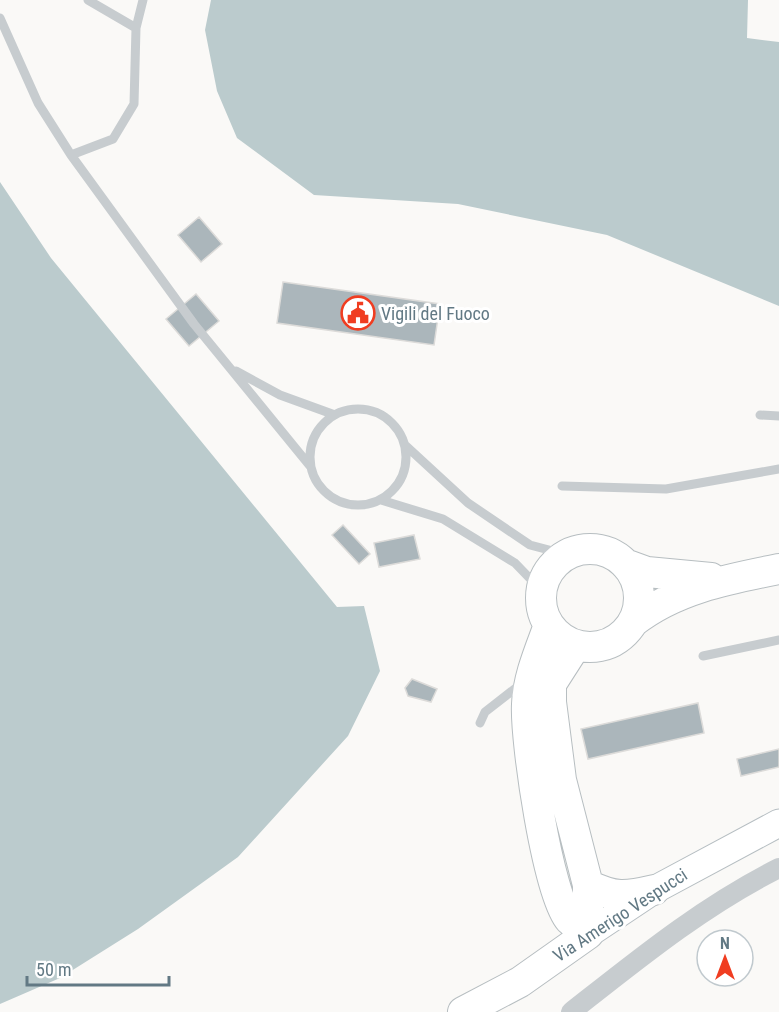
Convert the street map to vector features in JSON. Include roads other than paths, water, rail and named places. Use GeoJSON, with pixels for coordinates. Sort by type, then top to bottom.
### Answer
{"type":"FeatureCollection","features":[{"type":"Feature","properties":{"kind":"main road"},"geometry":{"type":"LineString","coordinates":[[625,564],[639,592],[639,603],[633,622],[627,631],[609,644],[598,647],[576,645],[556,633],[544,614],[542,591],[550,570],[568,555],[598,550],[647,572],[729,579]]}},
{"type":"Feature","properties":{"kind":"main road"},"geometry":{"type":"LineString","coordinates":[[633,622],[670,598],[729,579],[779,569]]}},
{"type":"Feature","properties":{"kind":"main road"},"geometry":{"type":"LineString","coordinates":[[549,625],[530,677],[526,705],[533,788],[558,895],[569,919],[588,934]]}},
{"type":"Feature","properties":{"kind":"main road"},"geometry":{"type":"LineString","coordinates":[[576,645],[551,684],[551,702],[561,780],[588,885],[588,934]]}},
{"type":"Feature","properties":{"kind":"main road"},"geometry":{"type":"LineString","coordinates":[[588,885],[612,896],[629,896],[654,890]]}},
{"type":"Feature","properties":{"kind":"main road"},"geometry":{"type":"LineString","coordinates":[[520,982],[552,929],[558,895]]}},
{"type":"Feature","properties":{"kind":"main road","name":"Via Amerigo Vespucci"},"geometry":{"type":"LineString","coordinates":[[463,1012],[520,982],[588,934]]}},
{"type":"Feature","properties":{"kind":"street","name":"Via Amerigo Vespucci"},"geometry":{"type":"LineString","coordinates":[[588,934],[654,890],[779,823]]}},
{"type":"Feature","properties":{"kind":"street"},"geometry":{"type":"LineString","coordinates":[[571,1012],[662,941],[744,885],[779,868]]}},
{"type":"Feature","properties":{"kind":"lane"},"geometry":{"type":"LineString","coordinates":[[88,0],[136,28]]}},
{"type":"Feature","properties":{"kind":"lane"},"geometry":{"type":"LineString","coordinates":[[71,155],[113,139],[134,104],[136,28],[143,0]]}},
{"type":"Feature","properties":{"kind":"lane"},"geometry":{"type":"LineString","coordinates":[[0,18],[38,103],[71,155],[194,324],[310,466],[319,487],[337,501],[359,506],[381,500],[390,493],[402,476],[405,466],[405,445]]}},
{"type":"Feature","properties":{"kind":"lane"},"geometry":{"type":"LineString","coordinates":[[231,369],[280,395],[335,415]]}},
{"type":"Feature","properties":{"kind":"lane"},"geometry":{"type":"LineString","coordinates":[[310,466],[314,436],[319,428],[335,415],[356,409],[377,413],[395,426],[405,445],[468,503],[530,545],[568,555]]}},
{"type":"Feature","properties":{"kind":"lane"},"geometry":{"type":"LineString","coordinates":[[760,415],[779,416]]}},
{"type":"Feature","properties":{"kind":"lane"},"geometry":{"type":"LineString","coordinates":[[562,486],[666,489],[779,470]]}},
{"type":"Feature","properties":{"kind":"lane"},"geometry":{"type":"LineString","coordinates":[[381,500],[443,519],[516,563],[542,591]]}},
{"type":"Feature","properties":{"kind":"lane"},"geometry":{"type":"LineString","coordinates":[[703,656],[779,640]]}},
{"type":"Feature","properties":{"kind":"lane"},"geometry":{"type":"LineString","coordinates":[[480,723],[485,712],[530,677]]}},
{"type":"Feature","properties":{"kind":"place","name":"Vigili del Fuoco"},"geometry":{"type":"Point","coordinates":[358,313]}}]}
